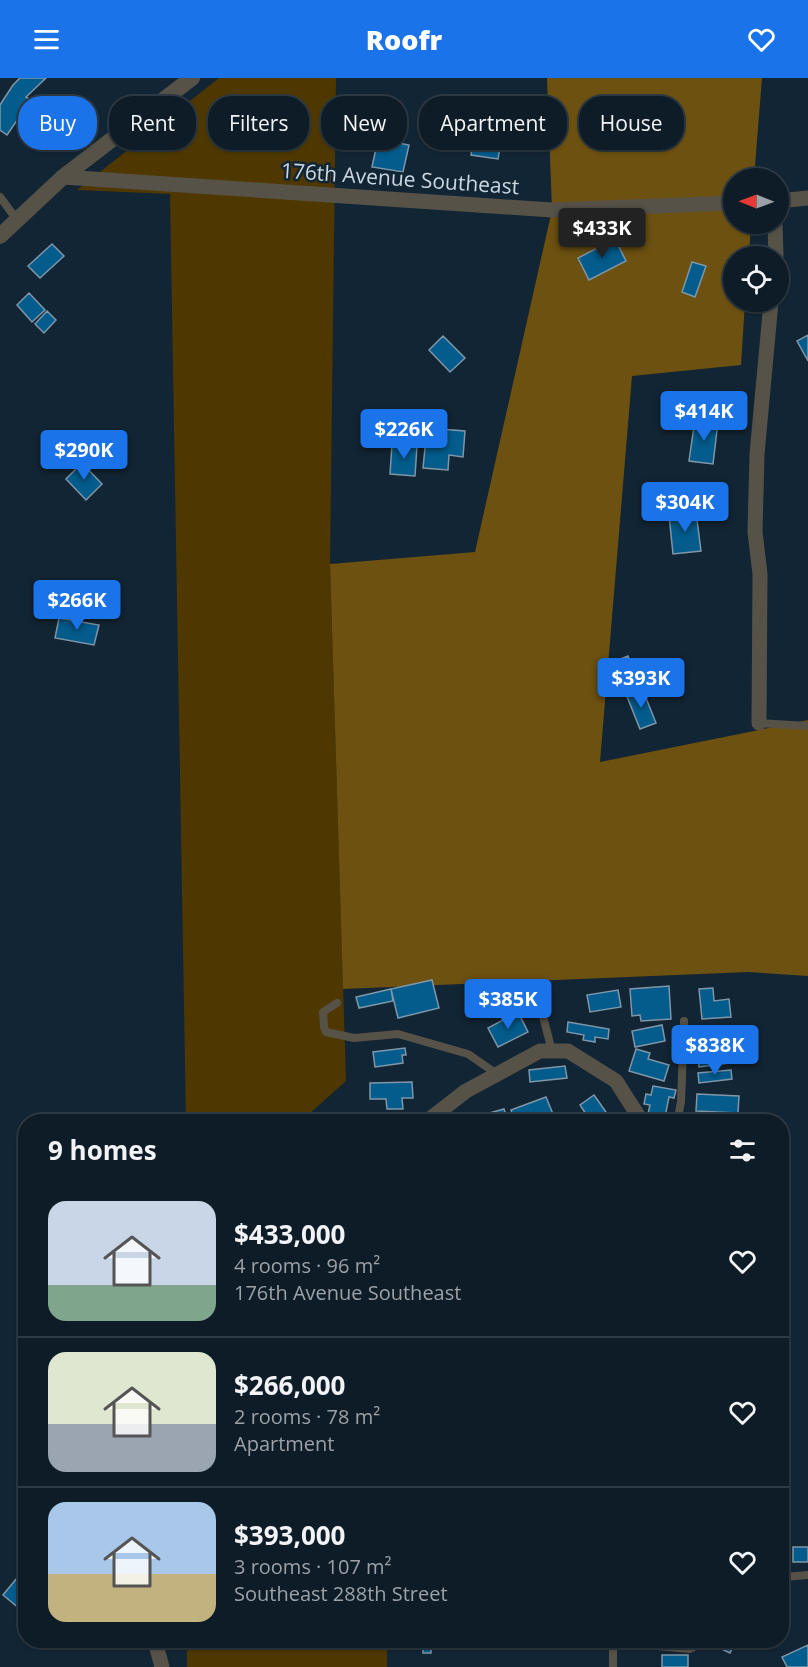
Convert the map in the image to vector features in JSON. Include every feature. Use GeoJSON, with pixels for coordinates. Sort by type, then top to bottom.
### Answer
{"type":"FeatureCollection","features":[{"type":"Feature","properties":{"kind":"street"},"geometry":{"type":"LineString","coordinates":[[0,236],[63,177],[192,78]]}},
{"type":"Feature","properties":{"kind":"street","name":"176th Avenue Southeast"},"geometry":{"type":"LineString","coordinates":[[63,177],[552,210],[723,203]]}},
{"type":"Feature","properties":{"kind":"street"},"geometry":{"type":"LineString","coordinates":[[789,200],[808,198]]}},
{"type":"Feature","properties":{"kind":"street"},"geometry":{"type":"LineString","coordinates":[[759,723],[760,574],[754,532],[757,454],[770,312]]}},
{"type":"Feature","properties":{"kind":"street"},"geometry":{"type":"LineString","coordinates":[[436,1114],[466,1091],[540,1050],[568,1051],[616,1081],[637,1114]]}},
{"type":"Feature","properties":{"kind":"street"},"geometry":{"type":"LineString","coordinates":[[157,1648],[162,1667]]}},
{"type":"Feature","properties":{"kind":"lane"},"geometry":{"type":"LineString","coordinates":[[0,197],[17,220]]}},
{"type":"Feature","properties":{"kind":"lane"},"geometry":{"type":"LineString","coordinates":[[759,723],[808,726]]}},
{"type":"Feature","properties":{"kind":"lane"},"geometry":{"type":"LineString","coordinates":[[338,1003],[322,1012],[326,1032],[354,1038],[398,1034],[468,1054],[497,1074]]}},
{"type":"Feature","properties":{"kind":"lane"},"geometry":{"type":"LineString","coordinates":[[540,1005],[552,1051]]}},
{"type":"Feature","properties":{"kind":"lane"},"geometry":{"type":"LineString","coordinates":[[678,1114],[681,1102],[684,1021]]}},
{"type":"Feature","properties":{"kind":"lane"},"geometry":{"type":"LineString","coordinates":[[789,1577],[808,1575]]}},
{"type":"Feature","properties":{"kind":"lane"},"geometry":{"type":"LineString","coordinates":[[613,1648],[613,1667]]}},
{"type":"Feature","properties":{"kind":"shaded area"},"geometry":{"type":"Polygon","coordinates":[[[219,78],[336,78],[336,96],[321,96],[321,150],[335,150],[330,564],[346,1081],[309,1114],[186,1114],[170,194],[77,190],[128,150],[196,150],[196,96],[219,78]]]}},
{"type":"Feature","properties":{"kind":"shaded area"},"geometry":{"type":"Polygon","coordinates":[[[547,78],[762,78],[755,168],[723,168],[723,234],[750,234],[750,246],[723,246],[723,312],[744,312],[741,365],[632,376],[600,762],[808,720],[808,976],[748,972],[343,989],[330,564],[475,552],[552,210],[550,150],[567,150],[567,96],[548,96],[547,78]]]}},
{"type":"Feature","properties":{"kind":"shaded area"},"geometry":{"type":"Polygon","coordinates":[[[187,1648],[387,1648],[387,1667],[187,1667],[187,1648]]]}},
{"type":"Feature","properties":{"kind":"building"},"geometry":{"type":"Polygon","coordinates":[[[20,78],[46,78],[27,96],[18,96],[18,119],[7,135],[0,130],[0,105],[20,78]]]}},
{"type":"Feature","properties":{"kind":"building"},"geometry":{"type":"Polygon","coordinates":[[[407,145],[409,145],[403,172],[372,167],[376,150],[407,150],[407,145]]]}},
{"type":"Feature","properties":{"kind":"building"},"geometry":{"type":"Polygon","coordinates":[[[472,150],[500,150],[498,159],[471,155],[472,150]]]}},
{"type":"Feature","properties":{"kind":"building"},"geometry":{"type":"Polygon","coordinates":[[[615,239],[626,261],[589,280],[578,258],[615,239]]]}},
{"type":"Feature","properties":{"kind":"building"},"geometry":{"type":"Polygon","coordinates":[[[52,244],[64,256],[40,278],[28,266],[52,244]]]}},
{"type":"Feature","properties":{"kind":"building"},"geometry":{"type":"Polygon","coordinates":[[[692,262],[706,266],[695,297],[682,292],[692,262]]]}},
{"type":"Feature","properties":{"kind":"building"},"geometry":{"type":"Polygon","coordinates":[[[29,293],[45,310],[32,322],[17,305],[29,293]]]}},
{"type":"Feature","properties":{"kind":"building"},"geometry":{"type":"Polygon","coordinates":[[[47,311],[56,320],[44,333],[35,324],[47,311]]]}},
{"type":"Feature","properties":{"kind":"building"},"geometry":{"type":"Polygon","coordinates":[[[808,335],[808,361],[797,341],[808,335]]]}},
{"type":"Feature","properties":{"kind":"building"},"geometry":{"type":"Polygon","coordinates":[[[443,336],[465,358],[450,372],[429,350],[443,336]]]}},
{"type":"Feature","properties":{"kind":"building"},"geometry":{"type":"Polygon","coordinates":[[[695,419],[718,422],[713,464],[689,461],[695,419]]]}},
{"type":"Feature","properties":{"kind":"building"},"geometry":{"type":"Polygon","coordinates":[[[427,428],[465,431],[463,457],[449,455],[448,470],[423,468],[427,428]]]}},
{"type":"Feature","properties":{"kind":"building"},"geometry":{"type":"Polygon","coordinates":[[[392,444],[417,446],[415,476],[390,474],[392,444]]]}},
{"type":"Feature","properties":{"kind":"building"},"geometry":{"type":"Polygon","coordinates":[[[82,463],[102,484],[86,500],[66,479],[82,463]]]}},
{"type":"Feature","properties":{"kind":"building"},"geometry":{"type":"Polygon","coordinates":[[[696,512],[701,551],[673,554],[669,515],[696,512]]]}},
{"type":"Feature","properties":{"kind":"building"},"geometry":{"type":"Polygon","coordinates":[[[59,618],[99,625],[94,645],[55,638],[59,618]]]}},
{"type":"Feature","properties":{"kind":"building"},"geometry":{"type":"Polygon","coordinates":[[[628,656],[638,679],[623,686],[613,662],[628,656]]]}},
{"type":"Feature","properties":{"kind":"building"},"geometry":{"type":"Polygon","coordinates":[[[642,688],[656,723],[640,729],[626,694],[642,688]]]}},
{"type":"Feature","properties":{"kind":"building"},"geometry":{"type":"Polygon","coordinates":[[[432,980],[439,1008],[398,1018],[391,989],[432,980]]]}},
{"type":"Feature","properties":{"kind":"building"},"geometry":{"type":"Polygon","coordinates":[[[669,986],[671,1019],[641,1021],[640,1015],[632,1016],[630,989],[669,986]]]}},
{"type":"Feature","properties":{"kind":"building"},"geometry":{"type":"Polygon","coordinates":[[[713,988],[714,1001],[729,999],[731,1017],[702,1019],[699,989],[713,988]]]}},
{"type":"Feature","properties":{"kind":"building"},"geometry":{"type":"Polygon","coordinates":[[[391,989],[393,1001],[359,1008],[356,997],[391,989]]]}},
{"type":"Feature","properties":{"kind":"building"},"geometry":{"type":"Polygon","coordinates":[[[618,990],[621,1007],[590,1012],[587,995],[618,990]]]}},
{"type":"Feature","properties":{"kind":"building"},"geometry":{"type":"Polygon","coordinates":[[[518,1012],[528,1032],[498,1047],[488,1028],[518,1012]]]}},
{"type":"Feature","properties":{"kind":"building"},"geometry":{"type":"Polygon","coordinates":[[[568,1022],[609,1029],[608,1039],[595,1037],[595,1042],[583,1040],[584,1035],[567,1032],[568,1022]]]}},
{"type":"Feature","properties":{"kind":"building"},"geometry":{"type":"Polygon","coordinates":[[[662,1025],[665,1041],[635,1047],[632,1031],[662,1025]]]}},
{"type":"Feature","properties":{"kind":"building"},"geometry":{"type":"Polygon","coordinates":[[[738,1026],[739,1037],[698,1038],[697,1028],[738,1026]]]}},
{"type":"Feature","properties":{"kind":"building"},"geometry":{"type":"Polygon","coordinates":[[[405,1048],[406,1055],[402,1055],[403,1063],[375,1067],[373,1052],[405,1048]]]}},
{"type":"Feature","properties":{"kind":"building"},"geometry":{"type":"Polygon","coordinates":[[[636,1049],[650,1053],[648,1059],[669,1065],[664,1081],[629,1071],[636,1049]]]}},
{"type":"Feature","properties":{"kind":"building"},"geometry":{"type":"Polygon","coordinates":[[[735,1049],[737,1062],[699,1067],[698,1056],[709,1055],[708,1052],[735,1049]]]}},
{"type":"Feature","properties":{"kind":"building"},"geometry":{"type":"Polygon","coordinates":[[[565,1066],[567,1078],[530,1082],[529,1070],[565,1066]]]}},
{"type":"Feature","properties":{"kind":"building"},"geometry":{"type":"Polygon","coordinates":[[[731,1070],[732,1079],[699,1083],[698,1073],[731,1070]]]}},
{"type":"Feature","properties":{"kind":"building"},"geometry":{"type":"Polygon","coordinates":[[[412,1082],[413,1098],[402,1098],[403,1109],[387,1109],[386,1099],[370,1099],[370,1083],[412,1082]]]}},
{"type":"Feature","properties":{"kind":"building"},"geometry":{"type":"Polygon","coordinates":[[[653,1086],[676,1090],[674,1098],[669,1097],[666,1114],[648,1114],[650,1105],[644,1104],[646,1094],[651,1095],[653,1086]]]}},
{"type":"Feature","properties":{"kind":"building"},"geometry":{"type":"Polygon","coordinates":[[[697,1094],[739,1096],[738,1113],[696,1111],[697,1094]]]}},
{"type":"Feature","properties":{"kind":"building"},"geometry":{"type":"Polygon","coordinates":[[[594,1095],[607,1114],[586,1114],[580,1105],[594,1095]]]}},
{"type":"Feature","properties":{"kind":"building"},"geometry":{"type":"Polygon","coordinates":[[[546,1097],[553,1114],[512,1114],[511,1110],[546,1097]]]}},
{"type":"Feature","properties":{"kind":"building"},"geometry":{"type":"Polygon","coordinates":[[[504,1109],[506,1114],[486,1114],[504,1109]]]}},
{"type":"Feature","properties":{"kind":"building"},"geometry":{"type":"Polygon","coordinates":[[[793,1547],[808,1547],[808,1562],[793,1562],[793,1547]]]}},
{"type":"Feature","properties":{"kind":"building"},"geometry":{"type":"Polygon","coordinates":[[[17,1578],[18,1579],[18,1607],[3,1595],[17,1578]]]}},
{"type":"Feature","properties":{"kind":"building"},"geometry":{"type":"Polygon","coordinates":[[[808,1645],[808,1667],[787,1667],[782,1657],[808,1645]]]}},
{"type":"Feature","properties":{"kind":"building"},"geometry":{"type":"Polygon","coordinates":[[[423,1648],[431,1648],[431,1653],[423,1653],[423,1648]]]}},
{"type":"Feature","properties":{"kind":"building"},"geometry":{"type":"Polygon","coordinates":[[[719,1648],[732,1648],[730,1653],[719,1648]]]}},
{"type":"Feature","properties":{"kind":"building"},"geometry":{"type":"Polygon","coordinates":[[[662,1655],[688,1655],[688,1667],[662,1667],[662,1655]]]}}]}
